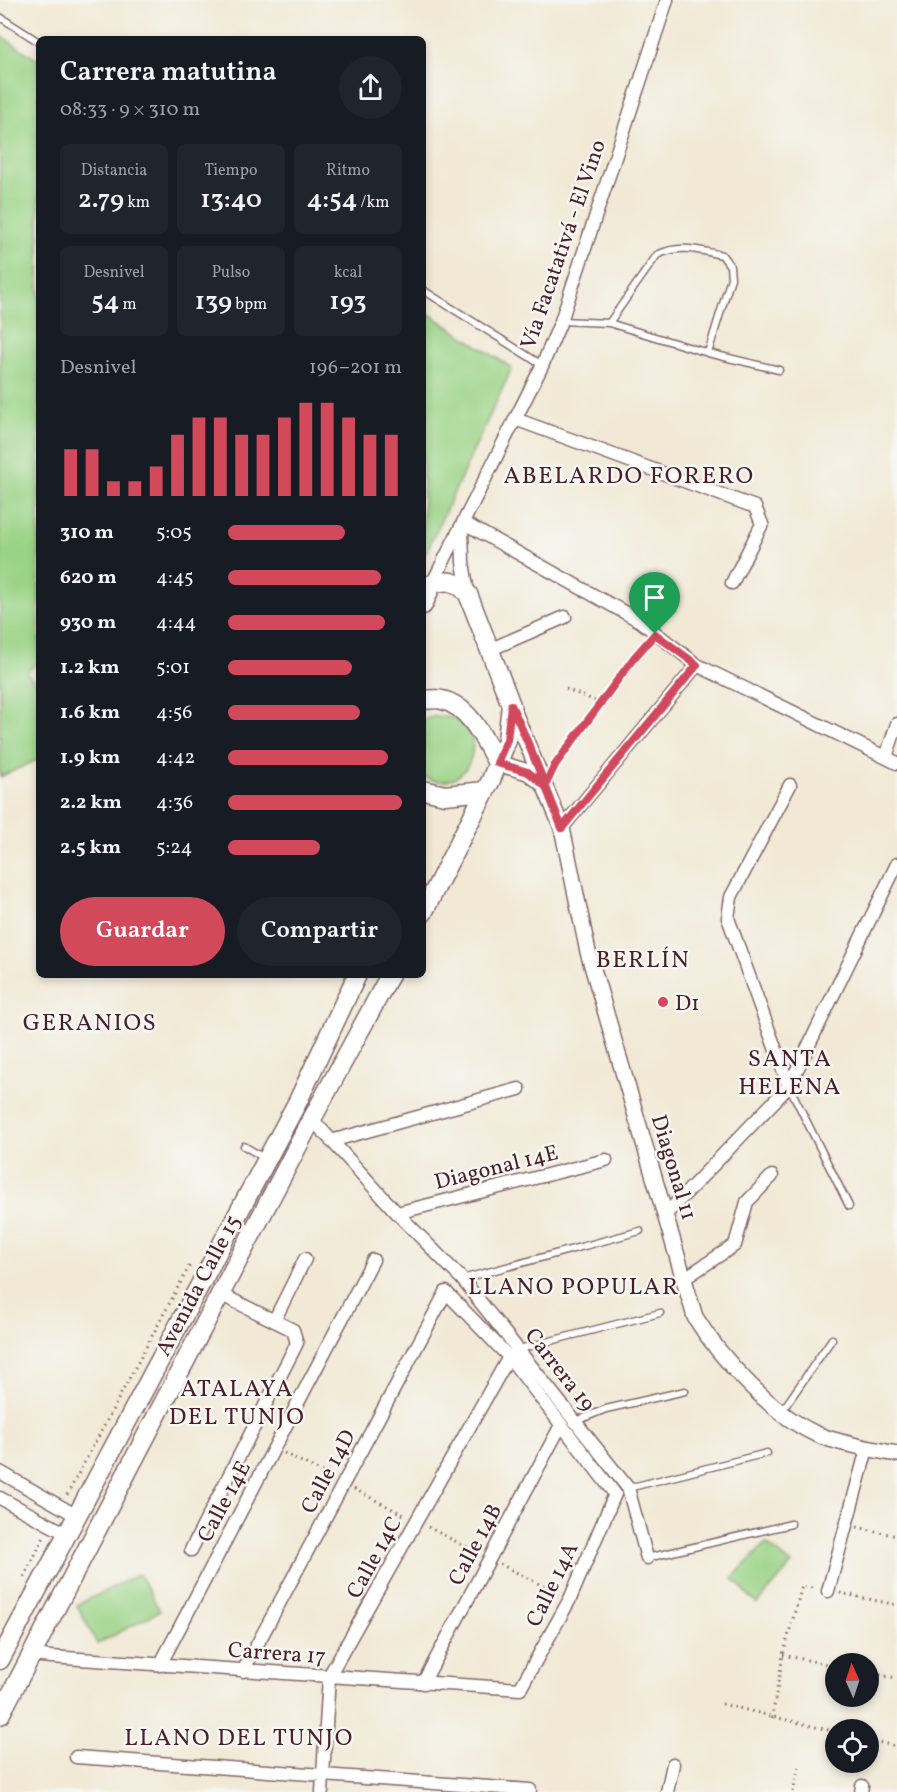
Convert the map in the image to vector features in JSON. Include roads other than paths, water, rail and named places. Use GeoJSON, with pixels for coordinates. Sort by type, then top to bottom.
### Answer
{"type":"FeatureCollection","features":[{"type":"Feature","properties":{"kind":"main road"},"geometry":{"type":"LineString","coordinates":[[426,598],[432,584],[448,580],[458,583],[468,594],[511,705],[507,740],[485,791],[426,907]]}},
{"type":"Feature","properties":{"kind":"main road"},"geometry":{"type":"LineString","coordinates":[[426,700],[442,700],[456,706],[480,730],[497,763]]}},
{"type":"Feature","properties":{"kind":"main road"},"geometry":{"type":"LineString","coordinates":[[426,791],[446,795],[485,791]]}},
{"type":"Feature","properties":{"kind":"main road","name":"Avenida Calle 15"},"geometry":{"type":"LineString","coordinates":[[0,1660],[298,1101],[356,978]]}},
{"type":"Feature","properties":{"kind":"main road","name":"Avenida Calle 15"},"geometry":{"type":"LineString","coordinates":[[0,1715],[312,1119],[388,978]]}},
{"type":"Feature","properties":{"kind":"main road"},"geometry":{"type":"LineString","coordinates":[[9,1644],[32,1655]]}},
{"type":"Feature","properties":{"kind":"street","name":"Vía Facatativá - El Vino"},"geometry":{"type":"LineString","coordinates":[[432,584],[542,366],[561,321],[667,0]]}},
{"type":"Feature","properties":{"kind":"street"},"geometry":{"type":"LineString","coordinates":[[515,419],[755,507],[762,524],[732,583]]}},
{"type":"Feature","properties":{"kind":"street"},"geometry":{"type":"LineString","coordinates":[[468,594],[463,562],[463,524],[574,582],[640,621],[697,665],[891,760],[897,724]]}},
{"type":"Feature","properties":{"kind":"street"},"geometry":{"type":"LineString","coordinates":[[489,650],[564,617]]}},
{"type":"Feature","properties":{"kind":"street"},"geometry":{"type":"LineString","coordinates":[[562,828],[697,665]]}},
{"type":"Feature","properties":{"kind":"street","name":"Diagonal 11"},"geometry":{"type":"LineString","coordinates":[[511,705],[562,828],[588,952],[695,1317],[728,1363],[782,1412],[819,1435],[867,1449],[897,1454]]}},
{"type":"Feature","properties":{"kind":"street"},"geometry":{"type":"LineString","coordinates":[[497,763],[528,772],[545,786]]}},
{"type":"Feature","properties":{"kind":"street"},"geometry":{"type":"LineString","coordinates":[[789,1086],[728,918],[731,897],[790,785]]}},
{"type":"Feature","properties":{"kind":"street"},"geometry":{"type":"LineString","coordinates":[[666,1214],[789,1086],[897,864]]}},
{"type":"Feature","properties":{"kind":"street"},"geometry":{"type":"LineString","coordinates":[[331,1141],[519,1089]]}},
{"type":"Feature","properties":{"kind":"street","name":"Carrera 19"},"geometry":{"type":"LineString","coordinates":[[312,1119],[397,1213],[462,1279],[514,1353],[575,1422],[628,1488],[647,1558]]}},
{"type":"Feature","properties":{"kind":"street","name":"Diagonal 14E"},"geometry":{"type":"LineString","coordinates":[[397,1213],[606,1160]]}},
{"type":"Feature","properties":{"kind":"street"},"geometry":{"type":"LineString","coordinates":[[685,1278],[735,1245],[747,1202],[772,1176]]}},
{"type":"Feature","properties":{"kind":"street"},"geometry":{"type":"LineString","coordinates":[[274,1321],[305,1258]]}},
{"type":"Feature","properties":{"kind":"street","name":"Calle 14E"},"geometry":{"type":"LineString","coordinates":[[160,1665],[374,1260]]}},
{"type":"Feature","properties":{"kind":"street","name":"Calle 14D"},"geometry":{"type":"LineString","coordinates":[[243,1671],[446,1292],[514,1353]]}},
{"type":"Feature","properties":{"kind":"street"},"geometry":{"type":"LineString","coordinates":[[191,1550],[297,1343],[293,1330],[220,1294]]}},
{"type":"Feature","properties":{"kind":"street"},"geometry":{"type":"LineString","coordinates":[[514,1353],[561,1425]]}},
{"type":"Feature","properties":{"kind":"street","name":"Calle 14C"},"geometry":{"type":"LineString","coordinates":[[322,1792],[329,1676],[514,1353]]}},
{"type":"Feature","properties":{"kind":"street","name":"Calle 14A"},"geometry":{"type":"LineString","coordinates":[[520,1689],[570,1599],[615,1494],[561,1425]]}},
{"type":"Feature","properties":{"kind":"street","name":"Calle 14B"},"geometry":{"type":"LineString","coordinates":[[423,1683],[561,1425]]}},
{"type":"Feature","properties":{"kind":"street"},"geometry":{"type":"LineString","coordinates":[[828,1591],[867,1449]]}},
{"type":"Feature","properties":{"kind":"street"},"geometry":{"type":"LineString","coordinates":[[0,1472],[77,1516]]}},
{"type":"Feature","properties":{"kind":"street"},"geometry":{"type":"LineString","coordinates":[[0,1498],[67,1534]]}},
{"type":"Feature","properties":{"kind":"street","name":"Carrera 17"},"geometry":{"type":"LineString","coordinates":[[32,1655],[520,1689]]}},
{"type":"Feature","properties":{"kind":"street"},"geometry":{"type":"LineString","coordinates":[[76,1757],[530,1790]]}},
{"type":"Feature","properties":{"kind":"street"},"geometry":{"type":"LineString","coordinates":[[668,1792],[673,1764]]}},
{"type":"Feature","properties":{"kind":"lane"},"geometry":{"type":"LineString","coordinates":[[0,17],[36,40]]}},
{"type":"Feature","properties":{"kind":"lane"},"geometry":{"type":"LineString","coordinates":[[609,323],[657,255],[669,249],[685,247],[722,255],[730,266],[730,278],[708,353]]}},
{"type":"Feature","properties":{"kind":"lane"},"geometry":{"type":"LineString","coordinates":[[426,292],[542,366]]}},
{"type":"Feature","properties":{"kind":"lane"},"geometry":{"type":"LineString","coordinates":[[561,321],[609,323],[708,353],[779,370]]}},
{"type":"Feature","properties":{"kind":"lane"},"geometry":{"type":"LineString","coordinates":[[789,1086],[849,1206]]}},
{"type":"Feature","properties":{"kind":"lane"},"geometry":{"type":"LineString","coordinates":[[244,1146],[267,1160]]}},
{"type":"Feature","properties":{"kind":"lane"},"geometry":{"type":"LineString","coordinates":[[462,1279],[640,1231]]}},
{"type":"Feature","properties":{"kind":"lane"},"geometry":{"type":"LineString","coordinates":[[514,1353],[660,1313]]}},
{"type":"Feature","properties":{"kind":"lane"},"geometry":{"type":"LineString","coordinates":[[782,1412],[832,1339]]}},
{"type":"Feature","properties":{"kind":"lane"},"geometry":{"type":"LineString","coordinates":[[575,1422],[606,1409],[685,1391]]}},
{"type":"Feature","properties":{"kind":"lane"},"geometry":{"type":"LineString","coordinates":[[628,1488],[767,1453]]}},
{"type":"Feature","properties":{"kind":"lane"},"geometry":{"type":"LineString","coordinates":[[647,1558],[791,1524]]}},
{"type":"Feature","properties":{"kind":"place","name":"D1"},"geometry":{"type":"Point","coordinates":[663,1002]}},
{"type":"Feature","properties":{"kind":"district","name":"ABELARDO FORERO"},"geometry":{"type":"Point","coordinates":[629,475]}},
{"type":"Feature","properties":{"kind":"district","name":"BERLÍN"},"geometry":{"type":"Point","coordinates":[643,959]}},
{"type":"Feature","properties":{"kind":"district","name":"GERANIOS"},"geometry":{"type":"Point","coordinates":[90,1022]}},
{"type":"Feature","properties":{"kind":"district","name":"SANTA HELENA"},"geometry":{"type":"Point","coordinates":[790,1072]}},
{"type":"Feature","properties":{"kind":"district","name":"LLANO POPULAR"},"geometry":{"type":"Point","coordinates":[574,1286]}},
{"type":"Feature","properties":{"kind":"district","name":"ATALAYA DEL TUNJO"},"geometry":{"type":"Point","coordinates":[237,1402]}},
{"type":"Feature","properties":{"kind":"district","name":"LLANO DEL TUNJO"},"geometry":{"type":"Point","coordinates":[239,1737]}}]}
